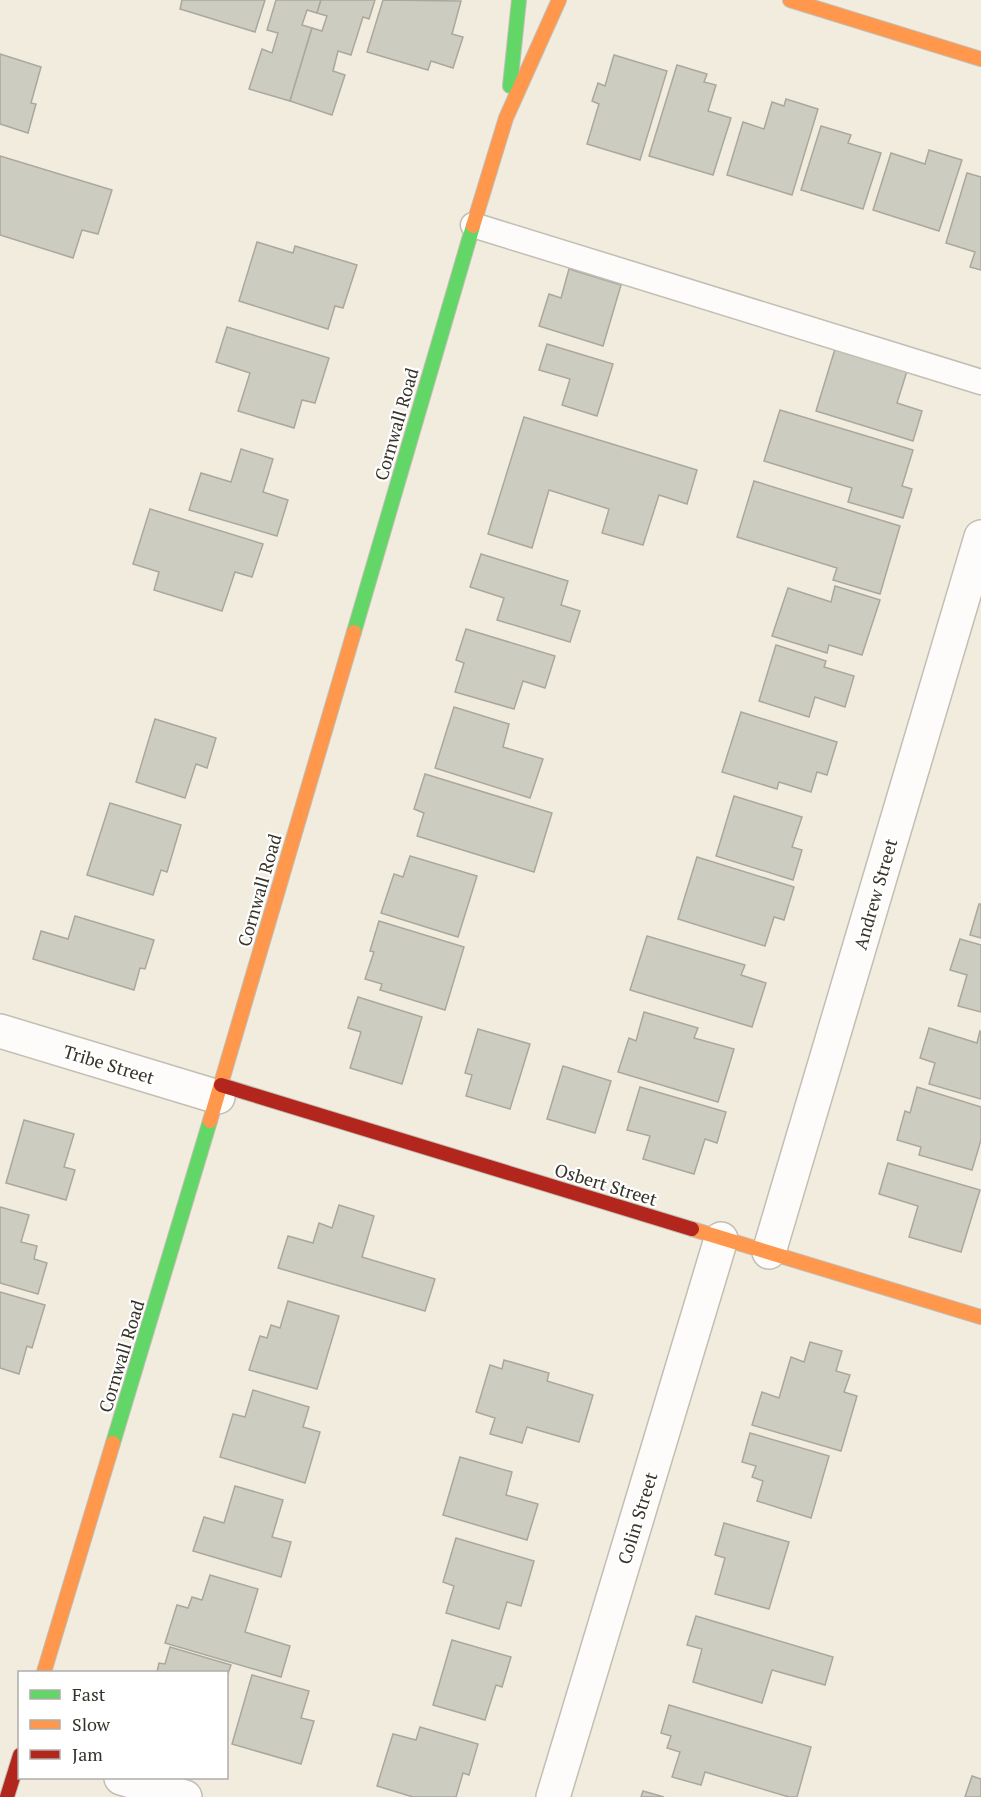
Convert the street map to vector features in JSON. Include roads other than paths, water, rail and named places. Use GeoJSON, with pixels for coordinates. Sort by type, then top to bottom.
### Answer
{"type":"FeatureCollection","features":[{"type":"Feature","properties":{"kind":"street","name":"Cornwall Road"},"geometry":{"type":"LineString","coordinates":[[506,118],[519,0]]}},
{"type":"Feature","properties":{"kind":"street","name":"Cornwall Road"},"geometry":{"type":"LineString","coordinates":[[44,1671],[219,1091],[473,225],[506,118],[559,0]]}},
{"type":"Feature","properties":{"kind":"street"},"geometry":{"type":"LineString","coordinates":[[790,0],[981,59]]}},
{"type":"Feature","properties":{"kind":"street","name":"Andrew Street"},"geometry":{"type":"LineString","coordinates":[[769,1252],[981,537]]}},
{"type":"Feature","properties":{"kind":"street","name":"Tribe Street"},"geometry":{"type":"LineString","coordinates":[[0,1031],[219,1091]]}},
{"type":"Feature","properties":{"kind":"street","name":"Osbert Street"},"geometry":{"type":"LineString","coordinates":[[219,1091],[769,1252],[981,1317]]}},
{"type":"Feature","properties":{"kind":"street","name":"Colin Street"},"geometry":{"type":"LineString","coordinates":[[553,1797],[721,1239]]}},
{"type":"Feature","properties":{"kind":"street"},"geometry":{"type":"LineString","coordinates":[[7,1797],[18,1761]]}},
{"type":"Feature","properties":{"kind":"street"},"geometry":{"type":"LineString","coordinates":[[124,1779],[185,1797]]}},
{"type":"Feature","properties":{"kind":"lane"},"geometry":{"type":"LineString","coordinates":[[473,225],[981,382]]}}]}
